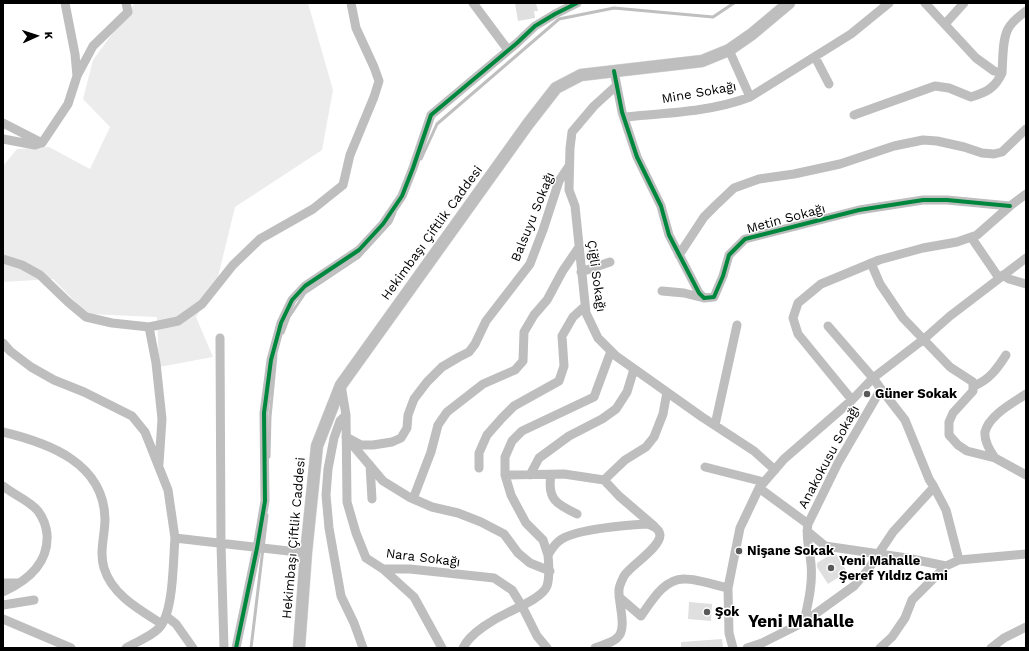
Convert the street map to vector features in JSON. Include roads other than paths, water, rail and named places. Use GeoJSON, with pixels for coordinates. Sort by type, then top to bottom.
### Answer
{"type":"FeatureCollection","features":[{"type":"Feature","properties":{"kind":"main road","name":"Hekimbaşı Çiftlik Caddesi"},"geometry":{"type":"LineString","coordinates":[[299,648],[316,446],[341,385],[528,124],[556,88],[581,75],[702,61],[729,50],[752,34],[788,3]]}},
{"type":"Feature","properties":{"kind":"street"},"geometry":{"type":"LineString","coordinates":[[65,3],[75,54],[77,76]]}},
{"type":"Feature","properties":{"kind":"street"},"geometry":{"type":"LineString","coordinates":[[3,139],[35,145],[42,143],[68,104],[77,76],[94,46],[128,12],[126,3]]}},
{"type":"Feature","properties":{"kind":"street"},"geometry":{"type":"LineString","coordinates":[[3,259],[22,265],[40,275],[86,317],[112,323],[149,327],[178,321],[202,304],[233,265],[260,239],[313,209],[343,185],[350,155],[379,81],[356,28],[351,3]]}},
{"type":"Feature","properties":{"kind":"street"},"geometry":{"type":"LineString","coordinates":[[473,3],[508,50]]}},
{"type":"Feature","properties":{"kind":"street"},"geometry":{"type":"LineString","coordinates":[[236,648],[262,549],[265,501],[264,413],[271,360],[281,322],[292,300],[305,286],[359,250],[383,224],[402,196],[431,115],[535,26],[577,3]]}},
{"type":"Feature","properties":{"kind":"street","name":"Mine Sokağı"},"geometry":{"type":"LineString","coordinates":[[624,117],[732,104],[750,97],[851,34],[890,3]]}},
{"type":"Feature","properties":{"kind":"street"},"geometry":{"type":"LineString","coordinates":[[925,3],[976,58],[994,71],[1002,73]]}},
{"type":"Feature","properties":{"kind":"street"},"geometry":{"type":"LineString","coordinates":[[944,24],[964,3]]}},
{"type":"Feature","properties":{"kind":"street"},"geometry":{"type":"LineString","coordinates":[[854,115],[935,86],[949,88],[971,97],[982,93],[997,84],[1002,73],[1005,41],[1008,29],[1017,18],[1026,11]]}},
{"type":"Feature","properties":{"kind":"street"},"geometry":{"type":"LineString","coordinates":[[729,50],[750,97]]}},
{"type":"Feature","properties":{"kind":"street"},"geometry":{"type":"LineString","coordinates":[[815,57],[829,84]]}},
{"type":"Feature","properties":{"kind":"street"},"geometry":{"type":"LineString","coordinates":[[614,71],[616,86],[624,117],[637,157],[661,206],[669,235],[699,293],[704,298]]}},
{"type":"Feature","properties":{"kind":"street","name":"Çiğli Sokağı"},"geometry":{"type":"LineString","coordinates":[[616,86],[594,106],[572,132],[569,190],[575,206],[586,313],[598,338],[611,351],[634,369],[754,451],[775,470]]}},
{"type":"Feature","properties":{"kind":"street"},"geometry":{"type":"LineString","coordinates":[[3,123],[42,143]]}},
{"type":"Feature","properties":{"kind":"street"},"geometry":{"type":"LineString","coordinates":[[679,255],[704,217],[734,188],[759,179],[794,174],[840,164],[894,146],[923,140],[937,141],[982,153],[994,154],[1002,152],[1026,129]]}},
{"type":"Feature","properties":{"kind":"street","name":"Balsuyu Sokağı"},"geometry":{"type":"LineString","coordinates":[[346,437],[361,445],[392,442],[401,438],[407,428],[408,415],[414,399],[442,367],[459,356],[469,352],[475,344],[486,321],[530,264],[559,181],[570,165]]}},
{"type":"Feature","properties":{"kind":"street"},"geometry":{"type":"LineString","coordinates":[[852,400],[798,334],[793,318],[798,303],[821,284],[871,263],[923,248],[957,242],[977,235],[1026,194]]}},
{"type":"Feature","properties":{"kind":"street","name":"Metin Sokağı"},"geometry":{"type":"LineString","coordinates":[[704,298],[714,297],[723,276],[729,255],[745,239],[859,210],[923,200],[947,200],[1010,206]]}},
{"type":"Feature","properties":{"kind":"street"},"geometry":{"type":"LineString","coordinates":[[971,237],[1001,277],[1026,284]]}},
{"type":"Feature","properties":{"kind":"street"},"geometry":{"type":"LineString","coordinates":[[413,499],[431,452],[438,425],[447,412],[483,384],[515,370],[523,361],[524,332],[534,315],[547,300],[562,272],[579,247]]}},
{"type":"Feature","properties":{"kind":"street"},"geometry":{"type":"LineString","coordinates":[[733,648],[729,633],[728,588],[740,528],[762,485],[784,459],[852,400],[873,378],[924,339],[950,316],[1026,258]]}},
{"type":"Feature","properties":{"kind":"street"},"geometry":{"type":"LineString","coordinates":[[581,272],[610,262]]}},
{"type":"Feature","properties":{"kind":"street"},"geometry":{"type":"LineString","coordinates":[[871,263],[880,284],[903,318],[950,367],[973,382],[973,391],[953,413],[949,422],[949,435],[958,445],[967,451],[995,458],[1026,475]]}},
{"type":"Feature","properties":{"kind":"street"},"geometry":{"type":"LineString","coordinates":[[662,291],[684,293],[704,298]]}},
{"type":"Feature","properties":{"kind":"street"},"geometry":{"type":"LineString","coordinates":[[479,468],[479,452],[487,435],[502,418],[514,406],[559,381],[564,366],[562,336],[573,317],[585,306]]}},
{"type":"Feature","properties":{"kind":"street"},"geometry":{"type":"LineString","coordinates":[[715,425],[737,325]]}},
{"type":"Feature","properties":{"kind":"street"},"geometry":{"type":"LineString","coordinates":[[828,326],[873,378],[905,420],[929,479],[946,510],[959,560]]}},
{"type":"Feature","properties":{"kind":"street"},"geometry":{"type":"LineString","coordinates":[[149,327],[156,363],[162,419],[159,467]]}},
{"type":"Feature","properties":{"kind":"street"},"geometry":{"type":"LineString","coordinates":[[220,338],[221,544],[224,648]]}},
{"type":"Feature","properties":{"kind":"street"},"geometry":{"type":"LineString","coordinates":[[3,343],[10,351],[31,367],[54,380],[84,392],[132,416],[145,432],[168,490],[175,538],[171,599],[164,620],[159,629],[136,645],[126,648]]}},
{"type":"Feature","properties":{"kind":"street"},"geometry":{"type":"LineString","coordinates":[[463,648],[476,632],[508,612],[522,606],[546,588],[550,571],[548,555],[543,540],[526,523],[512,495],[505,474],[505,457],[512,441],[522,431],[594,397],[611,351]]}},
{"type":"Feature","properties":{"kind":"street"},"geometry":{"type":"LineString","coordinates":[[974,386],[983,382],[997,370],[1006,355]]}},
{"type":"Feature","properties":{"kind":"street"},"geometry":{"type":"LineString","coordinates":[[530,474],[539,458],[569,436],[602,420],[616,408],[627,392],[634,369]]}},
{"type":"Feature","properties":{"kind":"street","name":"Nara Sokağı"},"geometry":{"type":"LineString","coordinates":[[341,385],[346,415],[347,502],[356,533],[366,558],[383,569],[410,568],[494,578],[512,590],[537,636],[548,648]]}},
{"type":"Feature","properties":{"kind":"street","name":"Anakokusu Sokağı"},"geometry":{"type":"LineString","coordinates":[[807,528],[838,463],[880,389]]}},
{"type":"Feature","properties":{"kind":"street"},"geometry":{"type":"LineString","coordinates":[[604,480],[625,460],[646,447],[654,436],[662,414],[667,392]]}},
{"type":"Feature","properties":{"kind":"street"},"geometry":{"type":"LineString","coordinates":[[995,458],[988,445],[985,433],[988,424],[996,416],[1026,394]]}},
{"type":"Feature","properties":{"kind":"street"},"geometry":{"type":"LineString","coordinates":[[346,415],[340,421],[334,438],[328,469],[326,495],[329,528],[341,596],[363,648]]}},
{"type":"Feature","properties":{"kind":"street"},"geometry":{"type":"LineString","coordinates":[[3,432],[24,437],[50,446],[78,462],[92,480],[100,494],[105,519],[103,541],[104,568],[118,592],[132,604],[164,620],[171,619],[193,648]]}},
{"type":"Feature","properties":{"kind":"street"},"geometry":{"type":"LineString","coordinates":[[346,437],[383,481],[413,499],[432,507],[458,513],[481,522],[504,534],[518,553],[530,563],[550,571]]}},
{"type":"Feature","properties":{"kind":"street"},"geometry":{"type":"LineString","coordinates":[[370,465],[372,499]]}},
{"type":"Feature","properties":{"kind":"street"},"geometry":{"type":"LineString","coordinates":[[705,467],[762,485],[825,546],[946,566]]}},
{"type":"Feature","properties":{"kind":"street"},"geometry":{"type":"LineString","coordinates":[[505,474],[564,474],[604,480],[619,496],[658,531],[660,536],[659,540],[625,575],[619,589],[623,625],[619,637],[595,648]]}},
{"type":"Feature","properties":{"kind":"street"},"geometry":{"type":"LineString","coordinates":[[551,475],[549,487],[551,494],[561,507],[577,514]]}},
{"type":"Feature","properties":{"kind":"street"},"geometry":{"type":"LineString","coordinates":[[3,486],[25,499],[38,511],[46,524],[46,551],[39,564],[30,575],[20,583],[3,592]]}},
{"type":"Feature","properties":{"kind":"street"},"geometry":{"type":"LineString","coordinates":[[746,648],[804,622],[854,586],[893,532],[934,487]]}},
{"type":"Feature","properties":{"kind":"street"},"geometry":{"type":"LineString","coordinates":[[548,555],[560,540],[572,535],[601,528],[647,524],[654,526]]}},
{"type":"Feature","properties":{"kind":"street"},"geometry":{"type":"LineString","coordinates":[[804,622],[810,598],[811,565],[807,528]]}},
{"type":"Feature","properties":{"kind":"street"},"geometry":{"type":"LineString","coordinates":[[175,538],[306,553]]}},
{"type":"Feature","properties":{"kind":"street"},"geometry":{"type":"LineString","coordinates":[[880,648],[892,637],[905,618],[912,600],[946,566],[959,560],[1026,554]]}},
{"type":"Feature","properties":{"kind":"street"},"geometry":{"type":"LineString","coordinates":[[383,569],[414,597],[442,648]]}},
{"type":"Feature","properties":{"kind":"street"},"geometry":{"type":"LineString","coordinates":[[619,597],[641,616],[659,591],[671,582],[684,579],[728,588]]}},
{"type":"Feature","properties":{"kind":"street"},"geometry":{"type":"LineString","coordinates":[[3,583],[20,583]]}},
{"type":"Feature","properties":{"kind":"street"},"geometry":{"type":"LineString","coordinates":[[3,605],[34,600]]}},
{"type":"Feature","properties":{"kind":"street"},"geometry":{"type":"LineString","coordinates":[[3,619],[71,648]]}},
{"type":"Feature","properties":{"kind":"street"},"geometry":{"type":"LineString","coordinates":[[991,648],[1004,638],[1026,627]]}},
{"type":"Feature","properties":{"kind":"waterway"},"geometry":{"type":"LineString","coordinates":[[421,159],[437,124],[559,19],[614,8],[713,17],[734,3]]}},
{"type":"Feature","properties":{"kind":"waterway"},"geometry":{"type":"LineString","coordinates":[[283,333],[289,317],[305,293],[359,257],[391,222],[395,213]]}},
{"type":"Feature","properties":{"kind":"waterway"},"geometry":{"type":"LineString","coordinates":[[269,457],[270,417],[276,355]]}},
{"type":"Feature","properties":{"kind":"waterway"},"geometry":{"type":"LineString","coordinates":[[251,648],[267,515]]}},
{"type":"Feature","properties":{"kind":"place","name":"Güner Sokak"},"geometry":{"type":"Point","coordinates":[867,394]}},
{"type":"Feature","properties":{"kind":"place","name":"Nişane Sokak"},"geometry":{"type":"Point","coordinates":[739,551]}},
{"type":"Feature","properties":{"kind":"place","name":"Yeni Mahalle Şeref Yıldız Cami"},"geometry":{"type":"Point","coordinates":[831,568]}},
{"type":"Feature","properties":{"kind":"place","name":"Şok"},"geometry":{"type":"Point","coordinates":[707,612]}},
{"type":"Feature","properties":{"kind":"district","name":"Yeni Mahalle"},"geometry":{"type":"Point","coordinates":[801,622]}}]}
